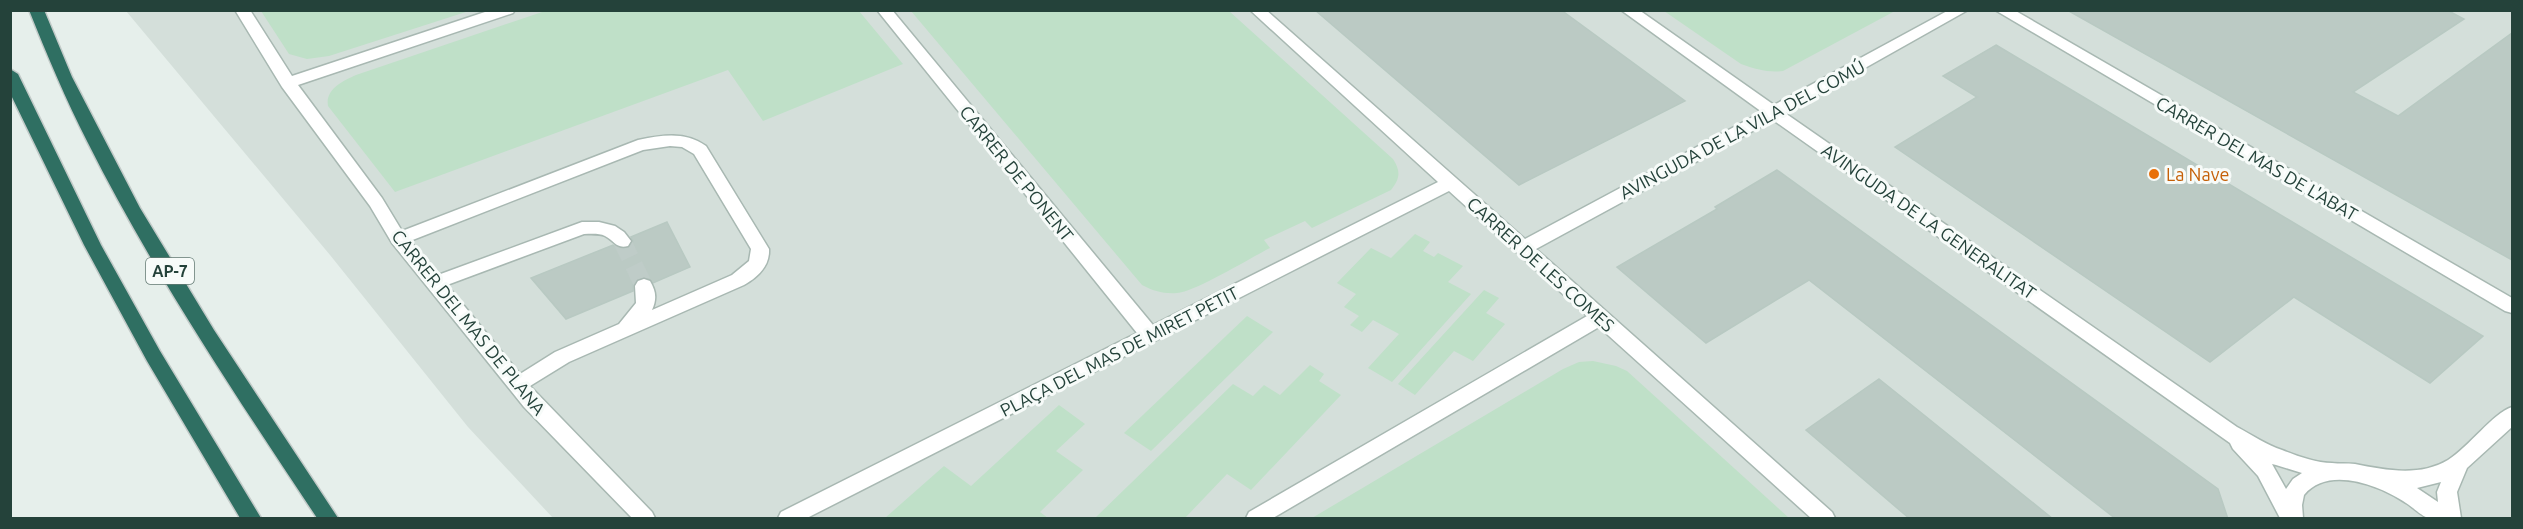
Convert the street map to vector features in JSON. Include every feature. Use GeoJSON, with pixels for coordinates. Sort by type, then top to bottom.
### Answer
{"type":"FeatureCollection","features":[{"type":"Feature","properties":{"kind":"highway","name":"AP-7"},"geometry":{"type":"LineString","coordinates":[[36,10],[79,108],[155,247],[236,378],[328,519]]}},
{"type":"Feature","properties":{"kind":"highway"},"geometry":{"type":"LineString","coordinates":[[10,74],[37,136],[127,311],[251,519]]}},
{"type":"Feature","properties":{"kind":"street","name":"CARRER DEL MAS DE PLANA"},"geometry":{"type":"LineString","coordinates":[[242,10],[288,83],[376,201],[398,240],[518,386],[645,519]]}},
{"type":"Feature","properties":{"kind":"street"},"geometry":{"type":"LineString","coordinates":[[288,83],[508,10]]}},
{"type":"Feature","properties":{"kind":"street","name":"CARRER DE PONENT"},"geometry":{"type":"LineString","coordinates":[[884,10],[1150,335]]}},
{"type":"Feature","properties":{"kind":"street","name":"CARRER DE LES COMES"},"geometry":{"type":"LineString","coordinates":[[1257,10],[1825,519]]}},
{"type":"Feature","properties":{"kind":"street","name":"AVINGUDA DE LA GENERALITAT"},"geometry":{"type":"LineString","coordinates":[[1628,10],[2230,433],[2276,457],[2330,472]]}},
{"type":"Feature","properties":{"kind":"street","name":"AVINGUDA DE LA VILA DEL COMÚ"},"geometry":{"type":"LineString","coordinates":[[1524,248],[1961,10]]}},
{"type":"Feature","properties":{"kind":"street","name":"CARRER DEL MAS DE L'ABAT"},"geometry":{"type":"LineString","coordinates":[[2002,10],[2512,306]]}},
{"type":"Feature","properties":{"kind":"street"},"geometry":{"type":"LineString","coordinates":[[398,240],[638,146],[666,140],[686,142],[700,150],[760,249],[758,262],[747,275],[738,280],[562,357],[518,386]]}},
{"type":"Feature","properties":{"kind":"street","name":"PLAÇA DEL MAS DE MIRET PETIT"},"geometry":{"type":"LineString","coordinates":[[788,519],[1450,183]]}},
{"type":"Feature","properties":{"kind":"street"},"geometry":{"type":"LineString","coordinates":[[434,283],[582,228],[605,228],[613,231],[621,241]]}},
{"type":"Feature","properties":{"kind":"street"},"geometry":{"type":"LineString","coordinates":[[608,337],[636,318],[643,309],[647,301],[644,286]]}},
{"type":"Feature","properties":{"kind":"street"},"geometry":{"type":"LineString","coordinates":[[1256,519],[1600,317]]}},
{"type":"Feature","properties":{"kind":"street"},"geometry":{"type":"LineString","coordinates":[[2292,519],[2290,509],[2295,490],[2308,477],[2330,472],[2415,480],[2428,478],[2459,464],[2512,415]]}},
{"type":"Feature","properties":{"kind":"street","name":"AVINGUDA DE LA GENERALITAT"},"geometry":{"type":"LineString","coordinates":[[2230,433],[2265,470],[2292,519]]}},
{"type":"Feature","properties":{"kind":"street"},"geometry":{"type":"LineString","coordinates":[[2451,519],[2447,492],[2459,464]]}},
{"type":"Feature","properties":{"kind":"street"},"geometry":{"type":"LineString","coordinates":[[2358,473],[2384,481],[2411,495],[2441,519]]}},
{"type":"Feature","properties":{"kind":"shaded area"},"geometry":{"type":"Polygon","coordinates":[[[126,11],[2512,11],[2512,518],[553,518],[468,427],[330,255],[126,11]]]}},
{"type":"Feature","properties":{"kind":"green space"},"geometry":{"type":"Polygon","coordinates":[[[548,10],[859,11],[903,64],[763,121],[728,70],[395,192],[328,106],[332,90],[356,75],[548,10]]]}},
{"type":"Feature","properties":{"kind":"green space"},"geometry":{"type":"Polygon","coordinates":[[[261,11],[469,11],[329,56],[307,59],[289,54],[261,11]]]}},
{"type":"Feature","properties":{"kind":"green space"},"geometry":{"type":"Polygon","coordinates":[[[911,11],[1229,11],[1393,159],[1398,171],[1398,179],[1391,190],[1312,228],[1305,221],[1264,240],[1270,248],[1197,287],[1177,293],[1154,290],[1142,285],[911,11]]]}},
{"type":"Feature","properties":{"kind":"green space"},"geometry":{"type":"Polygon","coordinates":[[[1664,11],[1895,11],[1783,71],[1778,71],[1762,70],[1741,64],[1664,11]]]}},
{"type":"Feature","properties":{"kind":"green space"},"geometry":{"type":"Polygon","coordinates":[[[1415,234],[1430,242],[1423,251],[1434,257],[1438,253],[1463,266],[1448,282],[1471,294],[1392,382],[1368,368],[1399,334],[1373,320],[1362,332],[1350,325],[1359,316],[1344,307],[1356,294],[1337,283],[1371,248],[1391,258],[1415,234]]]}},
{"type":"Feature","properties":{"kind":"green space"},"geometry":{"type":"Polygon","coordinates":[[[1484,290],[1499,298],[1486,313],[1505,324],[1473,361],[1454,351],[1415,395],[1398,384],[1484,290]]]}},
{"type":"Feature","properties":{"kind":"green space"},"geometry":{"type":"Polygon","coordinates":[[[1247,316],[1273,332],[1151,451],[1124,433],[1247,316]]]}},
{"type":"Feature","properties":{"kind":"green space"},"geometry":{"type":"Polygon","coordinates":[[[1593,361],[1627,371],[1789,518],[1312,518],[1563,369],[1579,362],[1593,361]]]}},
{"type":"Feature","properties":{"kind":"green space"},"geometry":{"type":"Polygon","coordinates":[[[1310,365],[1324,374],[1319,381],[1341,395],[1251,490],[1227,474],[1185,518],[1095,518],[1233,384],[1253,396],[1264,385],[1280,395],[1310,365]]]}},
{"type":"Feature","properties":{"kind":"green space"},"geometry":{"type":"Polygon","coordinates":[[[1059,405],[1085,424],[1056,451],[1083,470],[1040,512],[1048,518],[885,518],[944,466],[971,486],[1059,405]]]}},
{"type":"Feature","properties":{"kind":"building"},"geometry":{"type":"Polygon","coordinates":[[[1315,10],[1561,10],[1685,101],[1519,185],[1315,10]]]}},
{"type":"Feature","properties":{"kind":"building"},"geometry":{"type":"Polygon","coordinates":[[[2067,10],[2447,10],[2464,19],[2353,92],[2398,116],[2512,33],[2512,260],[2067,10]]]}},
{"type":"Feature","properties":{"kind":"building"},"geometry":{"type":"Polygon","coordinates":[[[1996,45],[2483,336],[2430,383],[2294,297],[2210,362],[1895,147],[1977,97],[1943,76],[1996,45]]]}},
{"type":"Feature","properties":{"kind":"building"},"geometry":{"type":"Polygon","coordinates":[[[1777,170],[2218,489],[2228,519],[2116,519],[1809,280],[1706,343],[1617,267],[1717,209],[1715,207],[1777,170]]]}},
{"type":"Feature","properties":{"kind":"building"},"geometry":{"type":"Polygon","coordinates":[[[667,222],[690,267],[653,283],[645,277],[637,279],[633,285],[633,291],[566,319],[531,278],[613,245],[620,249],[628,248],[633,241],[631,237],[667,222]]]}},
{"type":"Feature","properties":{"kind":"building"},"geometry":{"type":"Polygon","coordinates":[[[1879,379],[2053,519],[1910,519],[1806,430],[1879,379]]]}},
{"type":"Feature","properties":{"kind":"tunnel"},"geometry":{"type":"LineString","coordinates":[[622,241],[644,286]]}},
{"type":"Feature","properties":{"kind":"place","name":"La Nave"},"geometry":{"type":"Point","coordinates":[2154,174]}}]}
